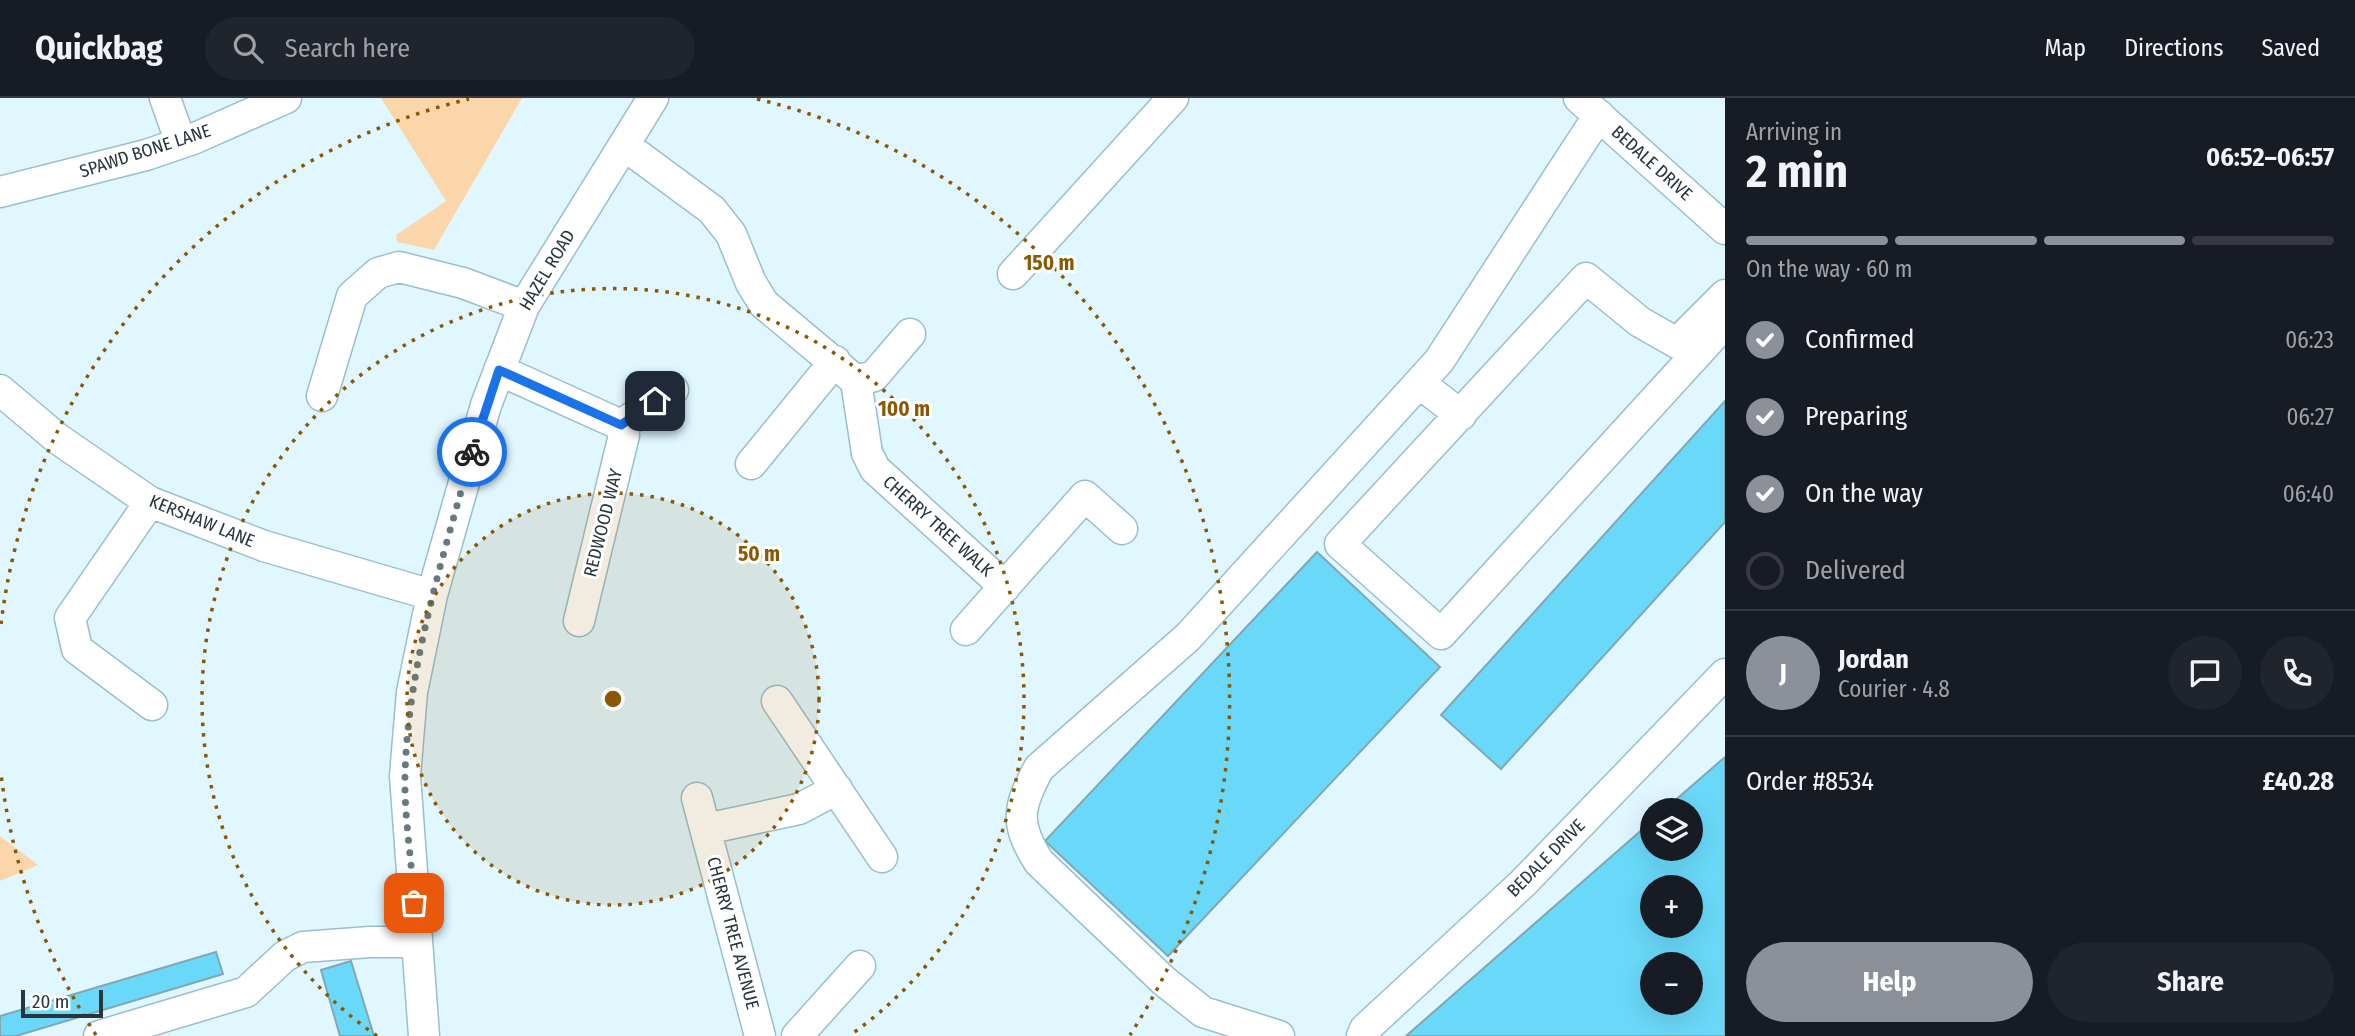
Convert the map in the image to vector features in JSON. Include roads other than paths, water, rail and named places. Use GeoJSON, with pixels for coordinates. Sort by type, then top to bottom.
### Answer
{"type":"FeatureCollection","features":[{"type":"Feature","properties":{"kind":"street"},"geometry":{"type":"LineString","coordinates":[[165,98],[181,143]]}},
{"type":"Feature","properties":{"kind":"street","name":"SPAWD BONE LANE"},"geometry":{"type":"LineString","coordinates":[[0,192],[123,162],[181,143],[286,98]]}},
{"type":"Feature","properties":{"kind":"street","name":"HAZEL ROAD"},"geometry":{"type":"LineString","coordinates":[[424,1036],[405,776],[412,692],[432,596],[486,405],[524,306],[653,98]]}},
{"type":"Feature","properties":{"kind":"street"},"geometry":{"type":"LineString","coordinates":[[1013,274],[1173,98]]}},
{"type":"Feature","properties":{"kind":"street"},"geometry":{"type":"LineString","coordinates":[[1279,1036],[1203,1012],[1164,981],[1039,862],[1025,841],[1020,815],[1027,792],[1039,768],[1188,637],[1438,361],[1590,106]]}},
{"type":"Feature","properties":{"kind":"street","name":"BEDALE DRIVE"},"geometry":{"type":"LineString","coordinates":[[1590,106],[1725,229]]}},
{"type":"Feature","properties":{"kind":"street"},"geometry":{"type":"LineString","coordinates":[[624,145],[712,210],[731,234],[751,283],[764,304],[856,381],[874,376],[910,334]]}},
{"type":"Feature","properties":{"kind":"street"},"geometry":{"type":"LineString","coordinates":[[323,396],[352,296],[378,273],[399,267],[463,283],[524,306]]}},
{"type":"Feature","properties":{"kind":"street"},"geometry":{"type":"LineString","coordinates":[[1725,295],[1677,343],[1640,322],[1586,278],[1340,544],[1441,634],[1725,323]]}},
{"type":"Feature","properties":{"kind":"street"},"geometry":{"type":"LineString","coordinates":[[751,464],[835,361]]}},
{"type":"Feature","properties":{"kind":"street"},"geometry":{"type":"LineString","coordinates":[[499,370],[621,425],[673,390]]}},
{"type":"Feature","properties":{"kind":"street","name":"CHERRY TREE WALK"},"geometry":{"type":"LineString","coordinates":[[856,381],[867,453],[875,469],[1005,587]]}},
{"type":"Feature","properties":{"kind":"street"},"geometry":{"type":"LineString","coordinates":[[1419,383],[1461,415]]}},
{"type":"Feature","properties":{"kind":"street","name":"KERSHAW LANE"},"geometry":{"type":"LineString","coordinates":[[0,390],[58,439],[150,502],[264,546],[432,596]]}},
{"type":"Feature","properties":{"kind":"street","name":"REDWOOD WAY"},"geometry":{"type":"LineString","coordinates":[[579,621],[624,435],[621,425]]}},
{"type":"Feature","properties":{"kind":"street","name":"CHERRY TREE WALK"},"geometry":{"type":"LineString","coordinates":[[966,630],[1084,496],[1122,529]]}},
{"type":"Feature","properties":{"kind":"street"},"geometry":{"type":"LineString","coordinates":[[150,502],[70,618],[77,649],[152,705]]}},
{"type":"Feature","properties":{"kind":"street","name":"BEDALE DRIVE"},"geometry":{"type":"LineString","coordinates":[[1362,1036],[1364,1029],[1523,883],[1725,674]]}},
{"type":"Feature","properties":{"kind":"street"},"geometry":{"type":"LineString","coordinates":[[777,701],[882,857]]}},
{"type":"Feature","properties":{"kind":"street"},"geometry":{"type":"LineString","coordinates":[[706,830],[799,809],[837,789]]}},
{"type":"Feature","properties":{"kind":"street","name":"CHERRY TREE AVENUE"},"geometry":{"type":"LineString","coordinates":[[697,798],[760,1036]]}},
{"type":"Feature","properties":{"kind":"street"},"geometry":{"type":"LineString","coordinates":[[99,1036],[246,992],[285,956],[303,947],[416,942]]}},
{"type":"Feature","properties":{"kind":"street"},"geometry":{"type":"LineString","coordinates":[[797,1036],[860,965]]}}]}
